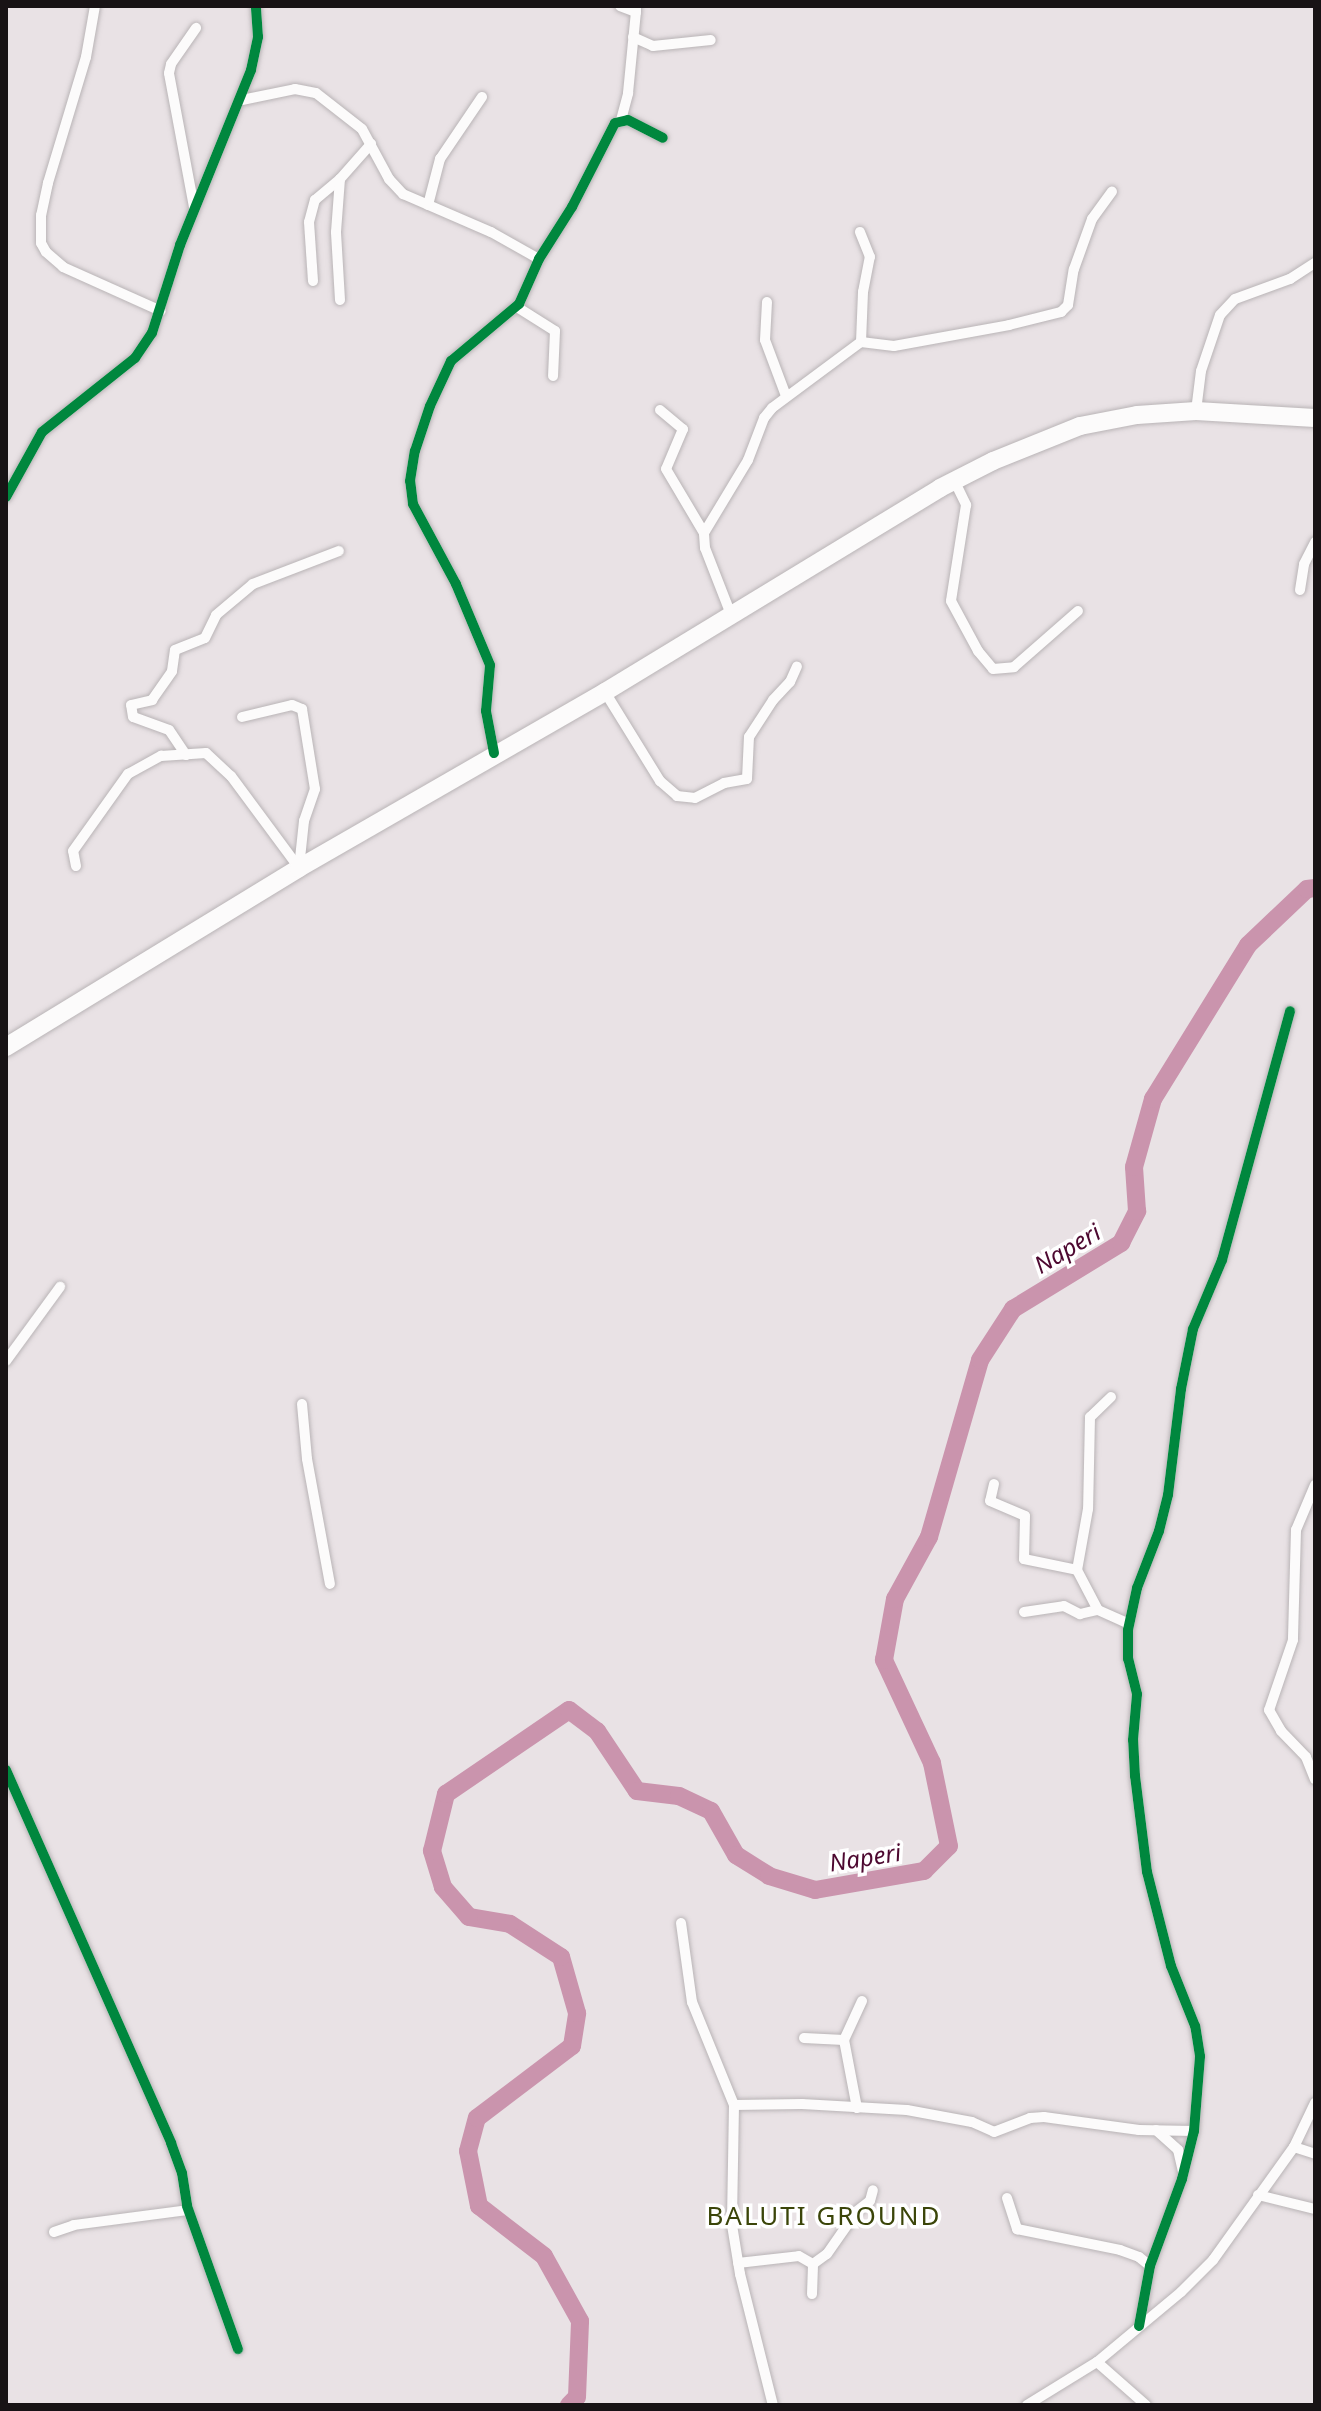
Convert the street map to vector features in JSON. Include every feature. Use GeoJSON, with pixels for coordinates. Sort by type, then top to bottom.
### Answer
{"type":"FeatureCollection","features":[{"type":"Feature","properties":{"kind":"highway"},"geometry":{"type":"LineString","coordinates":[[6,1047],[299,868],[494,753],[605,692],[730,612],[954,480],[1040,440],[1080,426],[1137,415],[1196,411],[1315,418]]}},
{"type":"Feature","properties":{"kind":"street"},"geometry":{"type":"LineString","coordinates":[[95,6],[86,57],[48,183],[41,215],[41,243],[63,267],[161,311]]}},
{"type":"Feature","properties":{"kind":"street"},"geometry":{"type":"LineString","coordinates":[[6,497],[42,432],[135,358],[152,333],[195,209],[242,100],[255,53],[256,6]]}},
{"type":"Feature","properties":{"kind":"street"},"geometry":{"type":"LineString","coordinates":[[620,6],[636,9],[628,93],[621,120]]}},
{"type":"Feature","properties":{"kind":"street"},"geometry":{"type":"LineString","coordinates":[[195,209],[169,73],[171,64],[196,28]]}},
{"type":"Feature","properties":{"kind":"street"},"geometry":{"type":"LineString","coordinates":[[633,37],[653,46],[711,40]]}},
{"type":"Feature","properties":{"kind":"street"},"geometry":{"type":"LineString","coordinates":[[242,100],[295,89],[316,93],[355,121],[396,189],[491,232],[539,259]]}},
{"type":"Feature","properties":{"kind":"street"},"geometry":{"type":"LineString","coordinates":[[428,205],[440,159],[482,97]]}},
{"type":"Feature","properties":{"kind":"street"},"geometry":{"type":"LineString","coordinates":[[494,753],[486,711],[490,665],[456,584],[413,504],[410,481],[422,428],[451,361],[517,307],[528,290],[539,259],[572,207],[615,123],[621,120],[637,123],[663,138]]}},
{"type":"Feature","properties":{"kind":"street"},"geometry":{"type":"LineString","coordinates":[[313,281],[309,222],[315,200],[340,179],[371,144]]}},
{"type":"Feature","properties":{"kind":"street"},"geometry":{"type":"LineString","coordinates":[[340,179],[336,232],[340,300]]}},
{"type":"Feature","properties":{"kind":"street"},"geometry":{"type":"LineString","coordinates":[[704,533],[748,460],[764,418],[786,396],[861,342],[894,346],[1061,312],[1068,305],[1074,269],[1092,219],[1112,191]]}},
{"type":"Feature","properties":{"kind":"street"},"geometry":{"type":"LineString","coordinates":[[860,232],[870,257],[863,292],[861,342]]}},
{"type":"Feature","properties":{"kind":"street"},"geometry":{"type":"LineString","coordinates":[[1196,411],[1201,371],[1220,315],[1235,299],[1290,279],[1315,263]]}},
{"type":"Feature","properties":{"kind":"street"},"geometry":{"type":"LineString","coordinates":[[767,302],[765,340],[786,396]]}},
{"type":"Feature","properties":{"kind":"street"},"geometry":{"type":"LineString","coordinates":[[517,307],[555,331],[553,376]]}},
{"type":"Feature","properties":{"kind":"street"},"geometry":{"type":"LineString","coordinates":[[660,410],[683,429],[666,469],[704,533],[705,548],[730,612]]}},
{"type":"Feature","properties":{"kind":"street"},"geometry":{"type":"LineString","coordinates":[[954,480],[966,505],[951,601],[978,651],[993,669],[1014,667],[1078,611]]}},
{"type":"Feature","properties":{"kind":"street"},"geometry":{"type":"LineString","coordinates":[[1300,590],[1304,564],[1315,542]]}},
{"type":"Feature","properties":{"kind":"street"},"geometry":{"type":"LineString","coordinates":[[186,755],[169,730],[133,717],[131,705],[152,700],[172,671],[175,650],[205,638],[216,615],[253,584],[339,551]]}},
{"type":"Feature","properties":{"kind":"street"},"geometry":{"type":"LineString","coordinates":[[605,692],[660,781],[677,796],[695,798],[724,783],[747,779],[749,737],[773,700],[790,682],[797,666]]}},
{"type":"Feature","properties":{"kind":"street"},"geometry":{"type":"LineString","coordinates":[[242,717],[292,705],[302,709],[315,789],[304,821],[299,868]]}},
{"type":"Feature","properties":{"kind":"street"},"geometry":{"type":"LineString","coordinates":[[76,866],[73,851],[128,774],[161,756],[206,753],[231,776],[299,868]]}},
{"type":"Feature","properties":{"kind":"street"},"geometry":{"type":"LineString","coordinates":[[1139,2326],[1150,2266],[1183,2174],[1194,2131],[1200,2056],[1195,2026],[1171,1966],[1147,1872],[1135,1776],[1133,1740],[1137,1694],[1128,1659],[1129,1624],[1168,1495],[1181,1389],[1193,1329],[1222,1260],[1290,1011]]}},
{"type":"Feature","properties":{"kind":"street"},"geometry":{"type":"LineString","coordinates":[[6,1361],[60,1287]]}},
{"type":"Feature","properties":{"kind":"street"},"geometry":{"type":"LineString","coordinates":[[1098,1610],[1077,1570],[1088,1509],[1090,1417],[1111,1397]]}},
{"type":"Feature","properties":{"kind":"street"},"geometry":{"type":"LineString","coordinates":[[302,1404],[307,1459],[330,1584]]}},
{"type":"Feature","properties":{"kind":"street"},"geometry":{"type":"LineString","coordinates":[[994,1484],[990,1501],[1025,1516],[1024,1559],[1077,1570]]}},
{"type":"Feature","properties":{"kind":"street"},"geometry":{"type":"LineString","coordinates":[[1315,1485],[1296,1530],[1293,1640],[1269,1710],[1281,1731],[1306,1757],[1315,1779]]}},
{"type":"Feature","properties":{"kind":"street"},"geometry":{"type":"LineString","coordinates":[[1024,1612],[1064,1606],[1080,1614],[1098,1610],[1129,1624]]}},
{"type":"Feature","properties":{"kind":"street"},"geometry":{"type":"LineString","coordinates":[[6,1770],[171,2143],[182,2173],[188,2210],[238,2349]]}},
{"type":"Feature","properties":{"kind":"street"},"geometry":{"type":"LineString","coordinates":[[681,1923],[692,2002],[734,2105],[730,2185],[738,2263],[773,2405]]}},
{"type":"Feature","properties":{"kind":"street"},"geometry":{"type":"LineString","coordinates":[[857,2108],[844,2040],[862,2001]]}},
{"type":"Feature","properties":{"kind":"street"},"geometry":{"type":"LineString","coordinates":[[804,2038],[844,2040]]}},
{"type":"Feature","properties":{"kind":"street"},"geometry":{"type":"LineString","coordinates":[[1027,2405],[1097,2362],[1213,2260],[1294,2147],[1315,2103]]}},
{"type":"Feature","properties":{"kind":"street"},"geometry":{"type":"LineString","coordinates":[[734,2105],[907,2110],[972,2122],[994,2132],[1030,2118],[1044,2117],[1155,2130],[1194,2131]]}},
{"type":"Feature","properties":{"kind":"street"},"geometry":{"type":"LineString","coordinates":[[1155,2130],[1178,2150],[1183,2174]]}},
{"type":"Feature","properties":{"kind":"street"},"geometry":{"type":"LineString","coordinates":[[1294,2147],[1315,2154]]}},
{"type":"Feature","properties":{"kind":"street"},"geometry":{"type":"LineString","coordinates":[[813,2264],[827,2254],[857,2211],[870,2201],[873,2190]]}},
{"type":"Feature","properties":{"kind":"street"},"geometry":{"type":"LineString","coordinates":[[1258,2195],[1278,2202],[1294,2201],[1315,2209]]}},
{"type":"Feature","properties":{"kind":"street"},"geometry":{"type":"LineString","coordinates":[[1007,2198],[1017,2229],[1120,2250],[1139,2257],[1150,2266]]}},
{"type":"Feature","properties":{"kind":"street"},"geometry":{"type":"LineString","coordinates":[[54,2232],[74,2225],[188,2210]]}},
{"type":"Feature","properties":{"kind":"street"},"geometry":{"type":"LineString","coordinates":[[738,2263],[799,2256],[813,2264]]}},
{"type":"Feature","properties":{"kind":"street"},"geometry":{"type":"LineString","coordinates":[[812,2294],[813,2264]]}},
{"type":"Feature","properties":{"kind":"street"},"geometry":{"type":"LineString","coordinates":[[1097,2362],[1146,2405]]}},
{"type":"Feature","properties":{"kind":"waterway","name":"Naperi"},"geometry":{"type":"LineString","coordinates":[[569,2405],[577,2397],[580,2321],[544,2256],[479,2206],[468,2151],[477,2118],[572,2046],[577,2013],[561,1957],[510,1924],[469,1917],[443,1887],[432,1851],[446,1794],[569,1710],[597,1731],[637,1791],[679,1796],[711,1811],[736,1855],[769,1876],[815,1890],[924,1871],[949,1846],[932,1763],[884,1660],[895,1599],[929,1537],[980,1360],[1013,1309],[1121,1243],[1137,1211],[1134,1167],[1153,1099],[1248,945],[1307,889],[1315,888]]}},
{"type":"Feature","properties":{"kind":"cycle path"},"geometry":{"type":"LineString","coordinates":[[6,497],[42,432],[135,358],[152,333],[180,245],[251,70],[258,37],[256,6]]}},
{"type":"Feature","properties":{"kind":"cycle path"},"geometry":{"type":"LineString","coordinates":[[494,753],[486,711],[490,665],[456,584],[413,504],[410,481],[415,451],[430,406],[451,361],[519,304],[539,259],[572,207],[615,123],[628,120],[663,138]]}},
{"type":"Feature","properties":{"kind":"cycle path"},"geometry":{"type":"LineString","coordinates":[[1139,2326],[1150,2266],[1182,2179],[1194,2131],[1200,2056],[1195,2026],[1171,1966],[1147,1872],[1135,1776],[1133,1740],[1137,1694],[1128,1659],[1128,1630],[1137,1588],[1159,1531],[1168,1495],[1181,1389],[1193,1329],[1222,1260],[1290,1011]]}},
{"type":"Feature","properties":{"kind":"cycle path"},"geometry":{"type":"LineString","coordinates":[[6,1770],[171,2143],[182,2173],[187,2206],[238,2349]]}},
{"type":"Feature","properties":{"kind":"district","name":"BALUTI GROUND"},"geometry":{"type":"Point","coordinates":[824,2216]}}]}
